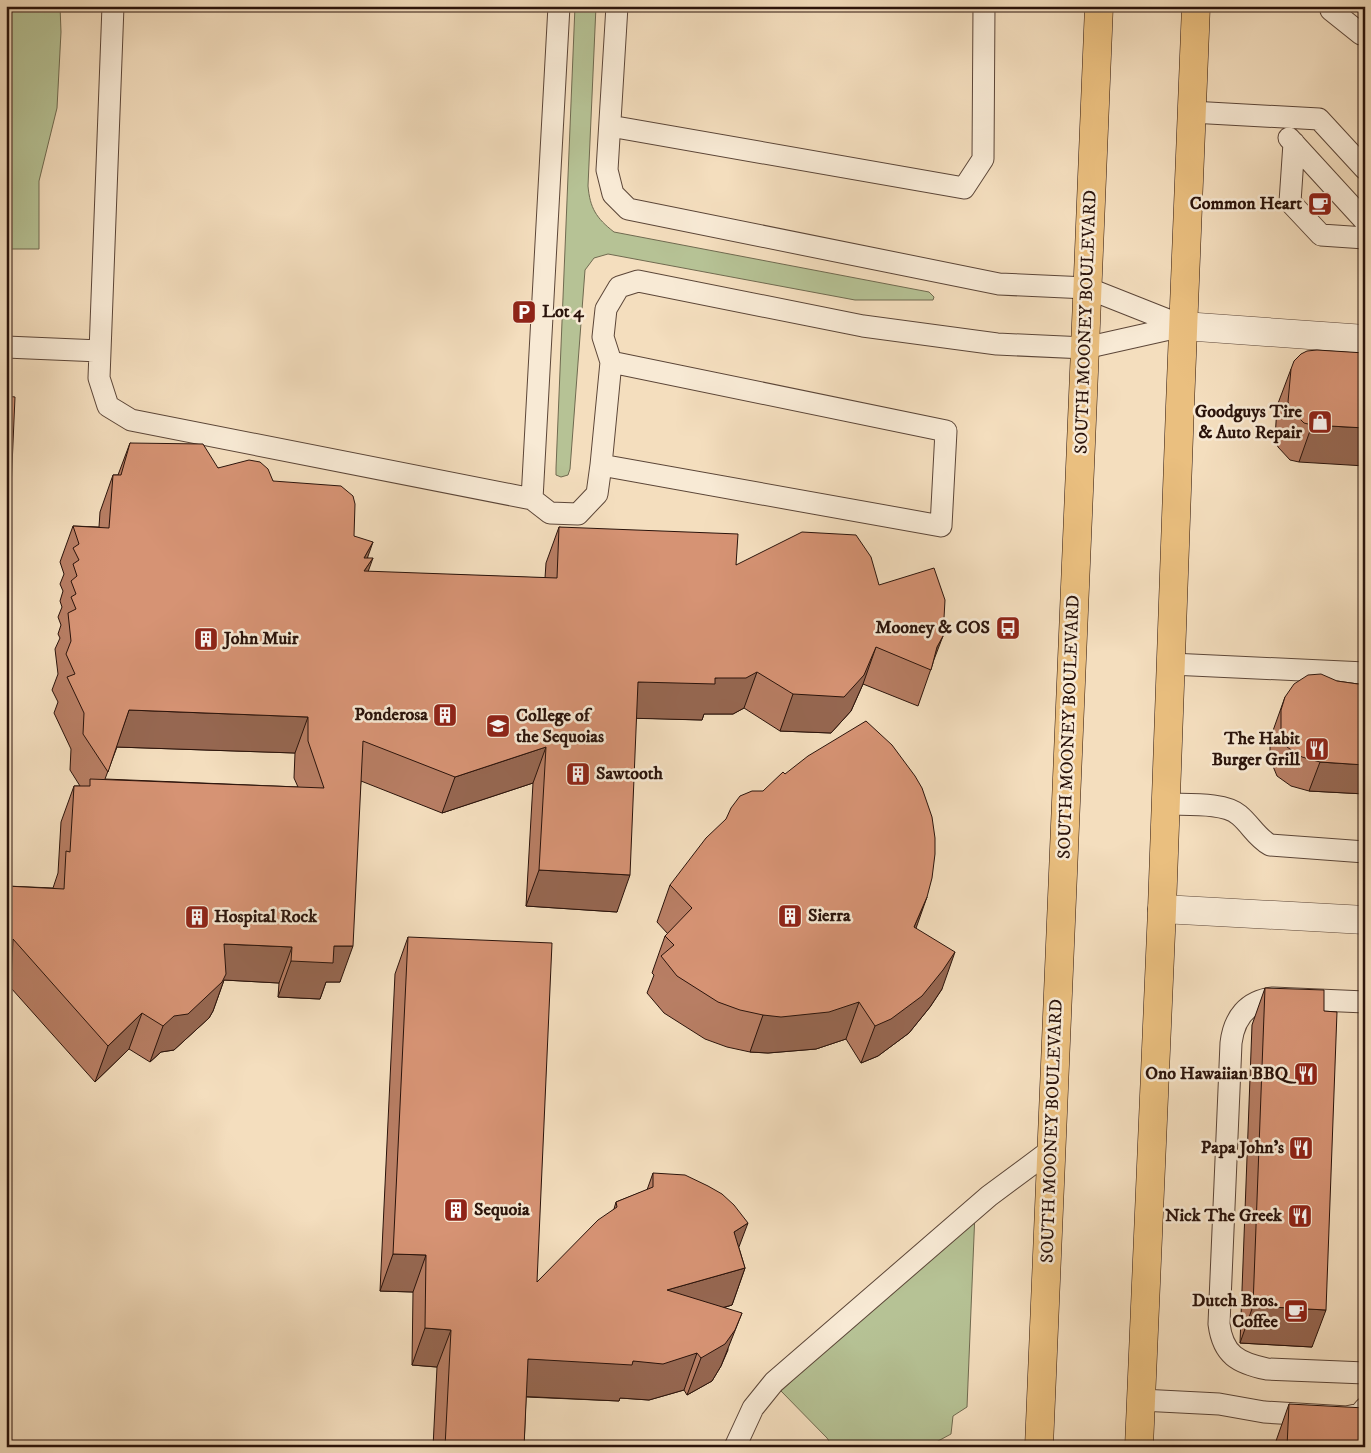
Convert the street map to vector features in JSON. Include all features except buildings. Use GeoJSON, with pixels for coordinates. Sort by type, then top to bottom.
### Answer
{"type":"FeatureCollection","features":[{"type":"Feature","properties":{"kind":"main road","name":"SOUTH MOONEY BOULEVARD"},"geometry":{"type":"LineString","coordinates":[[1039,1447],[1099,6]]}},
{"type":"Feature","properties":{"kind":"main road"},"geometry":{"type":"LineString","coordinates":[[1139,1447],[1172,664],[1196,6]]}},
{"type":"Feature","properties":{"kind":"street"},"geometry":{"type":"LineString","coordinates":[[1183,326],[1365,339]]}},
{"type":"Feature","properties":{"kind":"street"},"geometry":{"type":"LineString","coordinates":[[1162,909],[1365,920]]}},
{"type":"Feature","properties":{"kind":"lane"},"geometry":{"type":"LineString","coordinates":[[113,6],[99,378],[108,406],[131,420],[532,499],[550,513],[578,514],[597,494],[601,465],[612,362],[603,337],[606,309],[619,287],[638,281],[863,326],[997,344],[1085,348],[1183,326]]}},
{"type":"Feature","properties":{"kind":"lane"},"geometry":{"type":"LineString","coordinates":[[532,499],[559,6]]}},
{"type":"Feature","properties":{"kind":"lane"},"geometry":{"type":"LineString","coordinates":[[616,6],[607,170],[613,194],[628,209],[999,284],[1088,288],[1183,326]]}},
{"type":"Feature","properties":{"kind":"lane"},"geometry":{"type":"LineString","coordinates":[[610,126],[964,188],[983,159],[984,6]]}},
{"type":"Feature","properties":{"kind":"lane"},"geometry":{"type":"LineString","coordinates":[[1330,6],[1331,10],[1361,34],[1365,34]]}},
{"type":"Feature","properties":{"kind":"lane"},"geometry":{"type":"LineString","coordinates":[[1191,112],[1319,119],[1365,169]]}},
{"type":"Feature","properties":{"kind":"lane"},"geometry":{"type":"LineString","coordinates":[[1269,116],[1365,221]]}},
{"type":"Feature","properties":{"kind":"lane"},"geometry":{"type":"LineString","coordinates":[[1294,143],[1290,202],[1321,235],[1365,238]]}},
{"type":"Feature","properties":{"kind":"lane"},"geometry":{"type":"LineString","coordinates":[[6,347],[100,351]]}},
{"type":"Feature","properties":{"kind":"lane"},"geometry":{"type":"LineString","coordinates":[[601,465],[941,526],[946,431],[612,362]]}},
{"type":"Feature","properties":{"kind":"lane"},"geometry":{"type":"LineString","coordinates":[[1172,664],[1365,673]]}},
{"type":"Feature","properties":{"kind":"lane"},"geometry":{"type":"LineString","coordinates":[[1286,670],[1298,681],[1310,688]]}},
{"type":"Feature","properties":{"kind":"lane"},"geometry":{"type":"LineString","coordinates":[[1166,804],[1229,808],[1238,814],[1261,840],[1270,845],[1365,852]]}},
{"type":"Feature","properties":{"kind":"lane"},"geometry":{"type":"LineString","coordinates":[[1365,1002],[1266,999],[1255,1003],[1246,1010],[1237,1020],[1232,1030],[1219,1324],[1220,1335],[1230,1354],[1254,1366],[1267,1369],[1365,1373]]}},
{"type":"Feature","properties":{"kind":"lane"},"geometry":{"type":"LineString","coordinates":[[735,1447],[753,1408],[774,1382],[989,1196],[1051,1150]]}},
{"type":"Feature","properties":{"kind":"lane"},"geometry":{"type":"LineString","coordinates":[[1141,1400],[1219,1404],[1264,1412],[1347,1418],[1360,1414],[1365,1408]]}},
{"type":"Feature","properties":{"kind":"green space"},"geometry":{"type":"Polygon","coordinates":[[[6,6],[60,6],[61,32],[57,108],[39,181],[39,249],[6,249],[6,6]]]}},
{"type":"Feature","properties":{"kind":"green space"},"geometry":{"type":"Polygon","coordinates":[[[575,6],[596,6],[588,186],[592,207],[598,217],[614,232],[929,292],[934,297],[933,300],[855,300],[608,254],[594,258],[585,270],[570,469],[568,475],[561,477],[556,475],[556,468],[575,6]]]}},
{"type":"Feature","properties":{"kind":"green space"},"geometry":{"type":"Polygon","coordinates":[[[975,1212],[967,1407],[953,1416],[951,1434],[927,1447],[833,1447],[827,1438],[781,1391],[975,1212]]]}},
{"type":"Feature","properties":{"kind":"place","name":"Common Heart"},"geometry":{"type":"Point","coordinates":[1320,204]}},
{"type":"Feature","properties":{"kind":"place","name":"Lot 4"},"geometry":{"type":"Point","coordinates":[524,312]}},
{"type":"Feature","properties":{"kind":"place","name":"Goodguys Tire & Auto Repair"},"geometry":{"type":"Point","coordinates":[1320,422]}},
{"type":"Feature","properties":{"kind":"place","name":"Mooney & COS"},"geometry":{"type":"Point","coordinates":[1008,628]}},
{"type":"Feature","properties":{"kind":"place","name":"John Muir"},"geometry":{"type":"Point","coordinates":[206,639]}},
{"type":"Feature","properties":{"kind":"place","name":"Ponderosa"},"geometry":{"type":"Point","coordinates":[445,715]}},
{"type":"Feature","properties":{"kind":"place","name":"College of the Sequoias"},"geometry":{"type":"Point","coordinates":[498,726]}},
{"type":"Feature","properties":{"kind":"place","name":"The Habit Burger Grill"},"geometry":{"type":"Point","coordinates":[1317,749]}},
{"type":"Feature","properties":{"kind":"place","name":"Sawtooth"},"geometry":{"type":"Point","coordinates":[578,774]}},
{"type":"Feature","properties":{"kind":"place","name":"Sierra"},"geometry":{"type":"Point","coordinates":[790,916]}},
{"type":"Feature","properties":{"kind":"place","name":"Hospital Rock"},"geometry":{"type":"Point","coordinates":[197,917]}},
{"type":"Feature","properties":{"kind":"place","name":"Ono Hawaiian BBQ"},"geometry":{"type":"Point","coordinates":[1306,1074]}},
{"type":"Feature","properties":{"kind":"place","name":"Papa John's"},"geometry":{"type":"Point","coordinates":[1301,1148]}},
{"type":"Feature","properties":{"kind":"place","name":"Sequoia"},"geometry":{"type":"Point","coordinates":[456,1210]}},
{"type":"Feature","properties":{"kind":"place","name":"Nick The Greek"},"geometry":{"type":"Point","coordinates":[1300,1216]}},
{"type":"Feature","properties":{"kind":"place","name":"Dutch Bros. Coffee"},"geometry":{"type":"Point","coordinates":[1296,1311]}}]}
